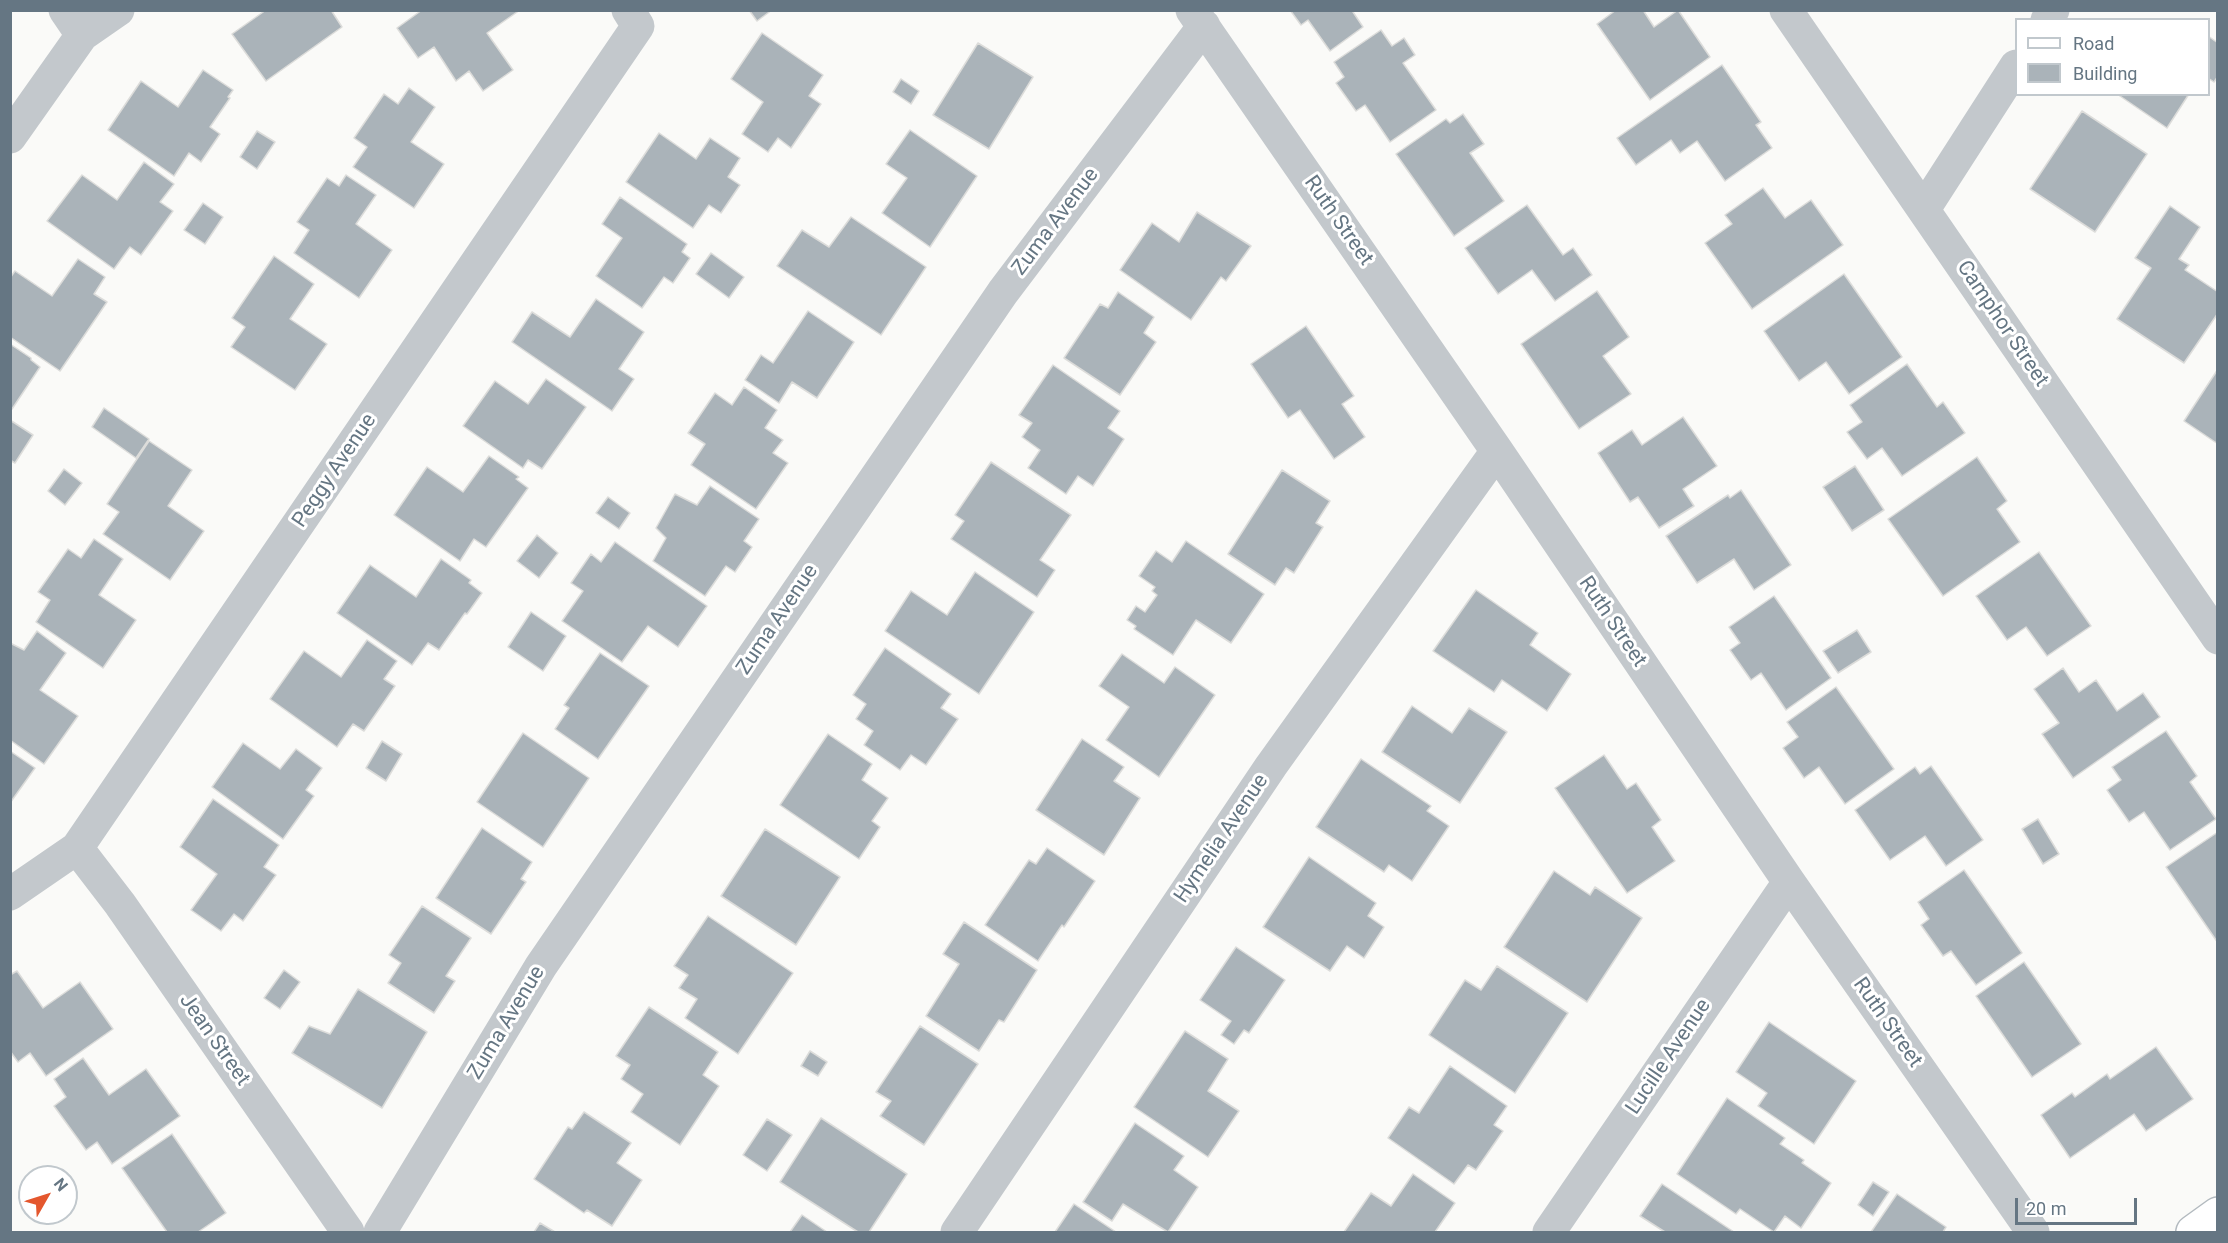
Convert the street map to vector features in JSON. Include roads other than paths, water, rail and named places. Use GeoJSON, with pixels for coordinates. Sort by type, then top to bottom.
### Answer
{"type":"FeatureCollection","features":[{"type":"Feature","properties":{"kind":"street"},"geometry":{"type":"LineString","coordinates":[[10,137],[73,23],[118,10]]}},
{"type":"Feature","properties":{"kind":"street","name":"Camphor Street"},"geometry":{"type":"LineString","coordinates":[[1786,10],[2216,631]]}},
{"type":"Feature","properties":{"kind":"street","name":"Peggy Avenue"},"geometry":{"type":"LineString","coordinates":[[10,894],[77,848],[633,18]]}},
{"type":"Feature","properties":{"kind":"street","name":"Ruth Street"},"geometry":{"type":"LineString","coordinates":[[1198,18],[2032,1233]]}},
{"type":"Feature","properties":{"kind":"street","name":"Zuma Avenue"},"geometry":{"type":"LineString","coordinates":[[380,1233],[548,956],[1004,292],[1198,18]]}},
{"type":"Feature","properties":{"kind":"street"},"geometry":{"type":"LineString","coordinates":[[1924,209],[2015,68]]}},
{"type":"Feature","properties":{"kind":"street","name":"Hymelia Avenue"},"geometry":{"type":"LineString","coordinates":[[957,1233],[1271,766],[1497,451]]}},
{"type":"Feature","properties":{"kind":"street","name":"Jean Street"},"geometry":{"type":"LineString","coordinates":[[77,848],[120,904],[348,1233]]}},
{"type":"Feature","properties":{"kind":"street","name":"Lucille Avenue"},"geometry":{"type":"LineString","coordinates":[[1550,1233],[1789,882]]}},
{"type":"Feature","properties":{"kind":"street"},"geometry":{"type":"LineString","coordinates":[[2193,1233],[2217,1214]]}}]}
